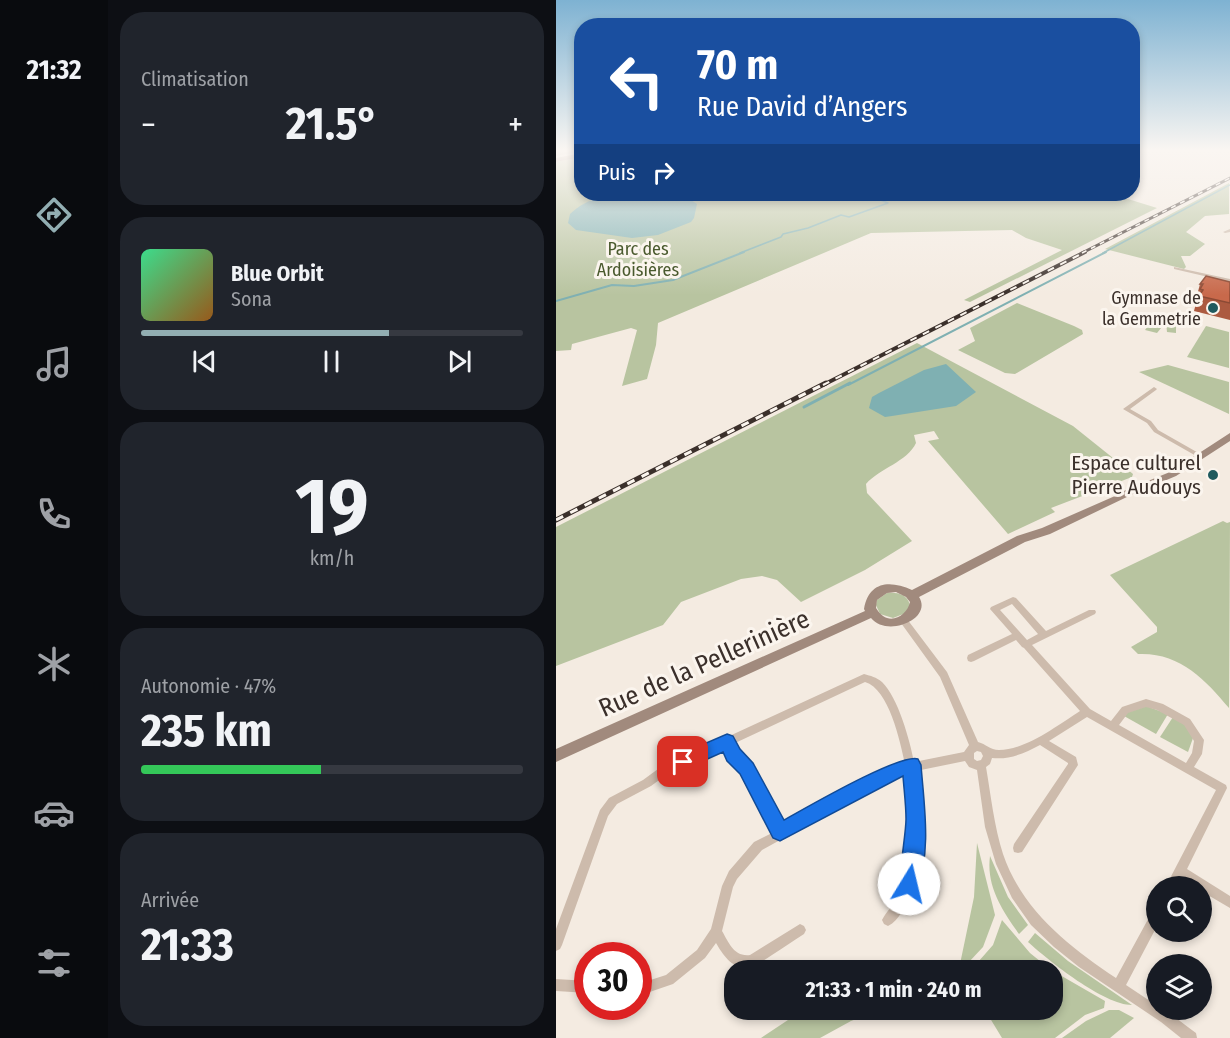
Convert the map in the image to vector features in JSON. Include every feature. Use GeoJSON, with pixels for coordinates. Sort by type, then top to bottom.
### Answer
{"type":"FeatureCollection","features":[{"type":"Feature","properties":{"kind":"street"},"geometry":{"type":"LineString","coordinates":[[1176,268],[1230,281]]}},
{"type":"Feature","properties":{"kind":"street"},"geometry":{"type":"LineString","coordinates":[[1154,389],[1126,409],[1149,422],[1156,431],[1200,456]]}},
{"type":"Feature","properties":{"kind":"street"},"geometry":{"type":"LineString","coordinates":[[912,595],[1021,539],[1046,531],[1173,474],[1230,436]]}},
{"type":"Feature","properties":{"kind":"street"},"geometry":{"type":"LineString","coordinates":[[897,588],[912,595],[916,601],[916,608],[904,621],[884,621],[872,613],[871,600],[881,590],[897,588]]}},
{"type":"Feature","properties":{"kind":"street"},"geometry":{"type":"LineString","coordinates":[[1044,635],[1013,600],[994,609],[1087,712],[1226,791],[1177,876]]}},
{"type":"Feature","properties":{"kind":"street"},"geometry":{"type":"LineString","coordinates":[[1025,645],[1092,612]]}},
{"type":"Feature","properties":{"kind":"street","name":"Rue de la Pellerinière"},"geometry":{"type":"LineString","coordinates":[[556,756],[872,613]]}},
{"type":"Feature","properties":{"kind":"street"},"geometry":{"type":"LineString","coordinates":[[904,621],[944,675],[975,747]]}},
{"type":"Feature","properties":{"kind":"street"},"geometry":{"type":"LineString","coordinates":[[971,658],[1016,636]]}},
{"type":"Feature","properties":{"kind":"street"},"geometry":{"type":"LineString","coordinates":[[556,945],[610,804],[662,772],[864,678],[878,683],[887,698],[901,729],[912,765],[916,818],[913,862],[906,894],[888,920]]}},
{"type":"Feature","properties":{"kind":"street"},"geometry":{"type":"LineString","coordinates":[[1113,726],[1125,710],[1146,703],[1160,707],[1187,722],[1199,740],[1197,754],[1188,769]]}},
{"type":"Feature","properties":{"kind":"street"},"geometry":{"type":"LineString","coordinates":[[988,753],[987,761],[981,765],[972,763],[968,756],[969,750],[975,747],[1000,756],[1010,754],[1040,740],[1087,712]]}},
{"type":"Feature","properties":{"kind":"street"},"geometry":{"type":"LineString","coordinates":[[1018,848],[1073,765],[1072,760],[1040,740]]}},
{"type":"Feature","properties":{"kind":"street"},"geometry":{"type":"LineString","coordinates":[[727,742],[733,755],[747,768],[780,832]]}},
{"type":"Feature","properties":{"kind":"street"},"geometry":{"type":"LineString","coordinates":[[652,985],[669,980],[690,966],[701,954],[716,932],[728,886],[737,869],[758,846],[780,832],[898,770],[912,765],[968,756]]}},
{"type":"Feature","properties":{"kind":"street"},"geometry":{"type":"LineString","coordinates":[[981,765],[994,842],[1010,885],[1028,912],[1052,940],[1070,955],[1191,1038]]}},
{"type":"Feature","properties":{"kind":"street"},"geometry":{"type":"LineString","coordinates":[[1180,871],[1230,903]]}},
{"type":"Feature","properties":{"kind":"street"},"geometry":{"type":"LineString","coordinates":[[716,932],[731,957],[743,963],[752,961],[800,930]]}},
{"type":"Feature","properties":{"kind":"street"},"geometry":{"type":"LineString","coordinates":[[1118,987],[1146,935]]}},
{"type":"Feature","properties":{"kind":"street"},"geometry":{"type":"LineString","coordinates":[[556,985],[574,986]]}},
{"type":"Feature","properties":{"kind":"green space","name":"Parc des Ardoisières"},"geometry":{"type":"Polygon","coordinates":[[[556,197],[574,197],[574,201],[1134,201],[1157,208],[970,302],[964,300],[1062,250],[1026,238],[1012,230],[871,233],[658,323],[656,345],[647,379],[622,386],[637,330],[631,328],[572,344],[571,350],[556,351],[556,197]]]}},
{"type":"Feature","properties":{"kind":"green space"},"geometry":{"type":"Polygon","coordinates":[[[1202,197],[1229,197],[1229,214],[1205,216],[1186,232],[1205,244],[1190,256],[1181,256],[1186,267],[1184,269],[1105,249],[1202,197]]]}},
{"type":"Feature","properties":{"kind":"green space"},"geometry":{"type":"Polygon","coordinates":[[[1017,303],[1074,326],[1082,330],[1083,334],[1015,374],[1005,373],[958,350],[975,341],[970,328],[1017,303]]]}},
{"type":"Feature","properties":{"kind":"green space"},"geometry":{"type":"Polygon","coordinates":[[[1157,314],[1168,315],[1176,319],[1176,333],[1167,332],[1166,322],[1157,333],[1145,330],[1157,314]]]}},
{"type":"Feature","properties":{"kind":"green space"},"geometry":{"type":"Polygon","coordinates":[[[1206,326],[1229,332],[1229,368],[1187,357],[1206,326]]]}},
{"type":"Feature","properties":{"kind":"green space"},"geometry":{"type":"Polygon","coordinates":[[[917,343],[1073,426],[1133,474],[1132,477],[1051,508],[1055,512],[1008,534],[928,441],[939,439],[934,431],[914,435],[916,443],[912,450],[866,484],[867,493],[912,541],[865,570],[801,602],[777,580],[762,576],[741,579],[681,602],[663,625],[556,666],[556,527],[917,343]]]}},
{"type":"Feature","properties":{"kind":"green space"},"geometry":{"type":"Polygon","coordinates":[[[1168,365],[1229,382],[1229,414],[1139,372],[1168,365]]]}},
{"type":"Feature","properties":{"kind":"green space"},"geometry":{"type":"Polygon","coordinates":[[[1223,521],[1230,522],[1229,708],[1190,669],[1166,658],[1138,654],[1131,647],[1157,632],[1157,627],[1110,575],[1223,521]]]}},
{"type":"Feature","properties":{"kind":"green space"},"geometry":{"type":"Polygon","coordinates":[[[887,593],[898,593],[907,598],[910,605],[906,613],[893,618],[880,614],[876,605],[877,600],[887,593]]]}},
{"type":"Feature","properties":{"kind":"green space"},"geometry":{"type":"Polygon","coordinates":[[[1146,706],[1168,714],[1156,734],[1124,716],[1129,711],[1146,706]]]}},
{"type":"Feature","properties":{"kind":"green space"},"geometry":{"type":"Polygon","coordinates":[[[1173,717],[1185,725],[1193,738],[1188,752],[1160,737],[1173,717]]]}},
{"type":"Feature","properties":{"kind":"green space"},"geometry":{"type":"Polygon","coordinates":[[[977,843],[995,915],[983,947],[971,960],[961,960],[974,897],[977,843]]]}},
{"type":"Feature","properties":{"kind":"green space"},"geometry":{"type":"Polygon","coordinates":[[[990,856],[1008,897],[1028,925],[1019,934],[1001,907],[993,888],[989,867],[990,856]]]}},
{"type":"Feature","properties":{"kind":"green space"},"geometry":{"type":"Polygon","coordinates":[[[1002,920],[1039,960],[980,960],[993,945],[1002,920]]]}},
{"type":"Feature","properties":{"kind":"green space"},"geometry":{"type":"Polygon","coordinates":[[[1035,933],[1068,961],[1132,1005],[1107,998],[1077,981],[1063,970],[1063,960],[1049,960],[1028,942],[1035,933]]]}},
{"type":"Feature","properties":{"kind":"green space"},"geometry":{"type":"Polygon","coordinates":[[[1063,977],[1105,1001],[1104,1008],[1085,1015],[1055,1038],[1002,1038],[991,1020],[1063,1020],[1063,977]]]}},
{"type":"Feature","properties":{"kind":"green space"},"geometry":{"type":"Polygon","coordinates":[[[1109,1010],[1119,1010],[1134,1018],[1110,1038],[1062,1038],[1086,1021],[1109,1010]]]}},
{"type":"Feature","properties":{"kind":"green space"},"geometry":{"type":"Polygon","coordinates":[[[788,1020],[854,1020],[820,1038],[761,1038],[788,1020]]]}},
{"type":"Feature","properties":{"kind":"water"},"geometry":{"type":"Polygon","coordinates":[[[590,201],[692,201],[697,204],[691,222],[658,235],[632,238],[576,230],[568,223],[570,214],[590,201]]]}},
{"type":"Feature","properties":{"kind":"water"},"geometry":{"type":"Polygon","coordinates":[[[946,364],[976,392],[956,406],[885,417],[869,408],[872,397],[879,393],[924,370],[946,364]]]}},
{"type":"Feature","properties":{"kind":"building"},"geometry":{"type":"Polygon","coordinates":[[[1206,276],[1230,282],[1230,303],[1199,296],[1203,290],[1200,289],[1203,284],[1200,284],[1206,276]]]}},
{"type":"Feature","properties":{"kind":"waterway"},"geometry":{"type":"LineString","coordinates":[[1103,253],[1207,197]]}},
{"type":"Feature","properties":{"kind":"waterway"},"geometry":{"type":"LineString","coordinates":[[740,253],[781,237],[783,234],[808,228],[841,215],[849,217],[888,203],[883,201]]}},
{"type":"Feature","properties":{"kind":"waterway"},"geometry":{"type":"LineString","coordinates":[[556,301],[612,285],[634,286],[673,280],[744,252]]}},
{"type":"Feature","properties":{"kind":"waterway"},"geometry":{"type":"LineString","coordinates":[[848,385],[1106,252]]}},
{"type":"Feature","properties":{"kind":"waterway"},"geometry":{"type":"LineString","coordinates":[[804,407],[850,383]]}},
{"type":"Feature","properties":{"kind":"railway"},"geometry":{"type":"LineString","coordinates":[[1082,253],[1192,197]]}},
{"type":"Feature","properties":{"kind":"railway"},"geometry":{"type":"LineString","coordinates":[[823,385],[1085,252]]}},
{"type":"Feature","properties":{"kind":"railway"},"geometry":{"type":"LineString","coordinates":[[556,520],[826,383]]}},
{"type":"Feature","properties":{"kind":"place","name":"Gymnase de la Gemmetrie"},"geometry":{"type":"Point","coordinates":[1213,308]}},
{"type":"Feature","properties":{"kind":"place","name":"Espace culturel Pierre Audouys"},"geometry":{"type":"Point","coordinates":[1213,475]}},
{"type":"Feature","properties":{"kind":"route"},"geometry":{"type":"LineString","coordinates":[[683,762],[727,742],[733,755],[747,768],[780,832],[898,770],[912,765],[916,818],[909,884]]}}]}
